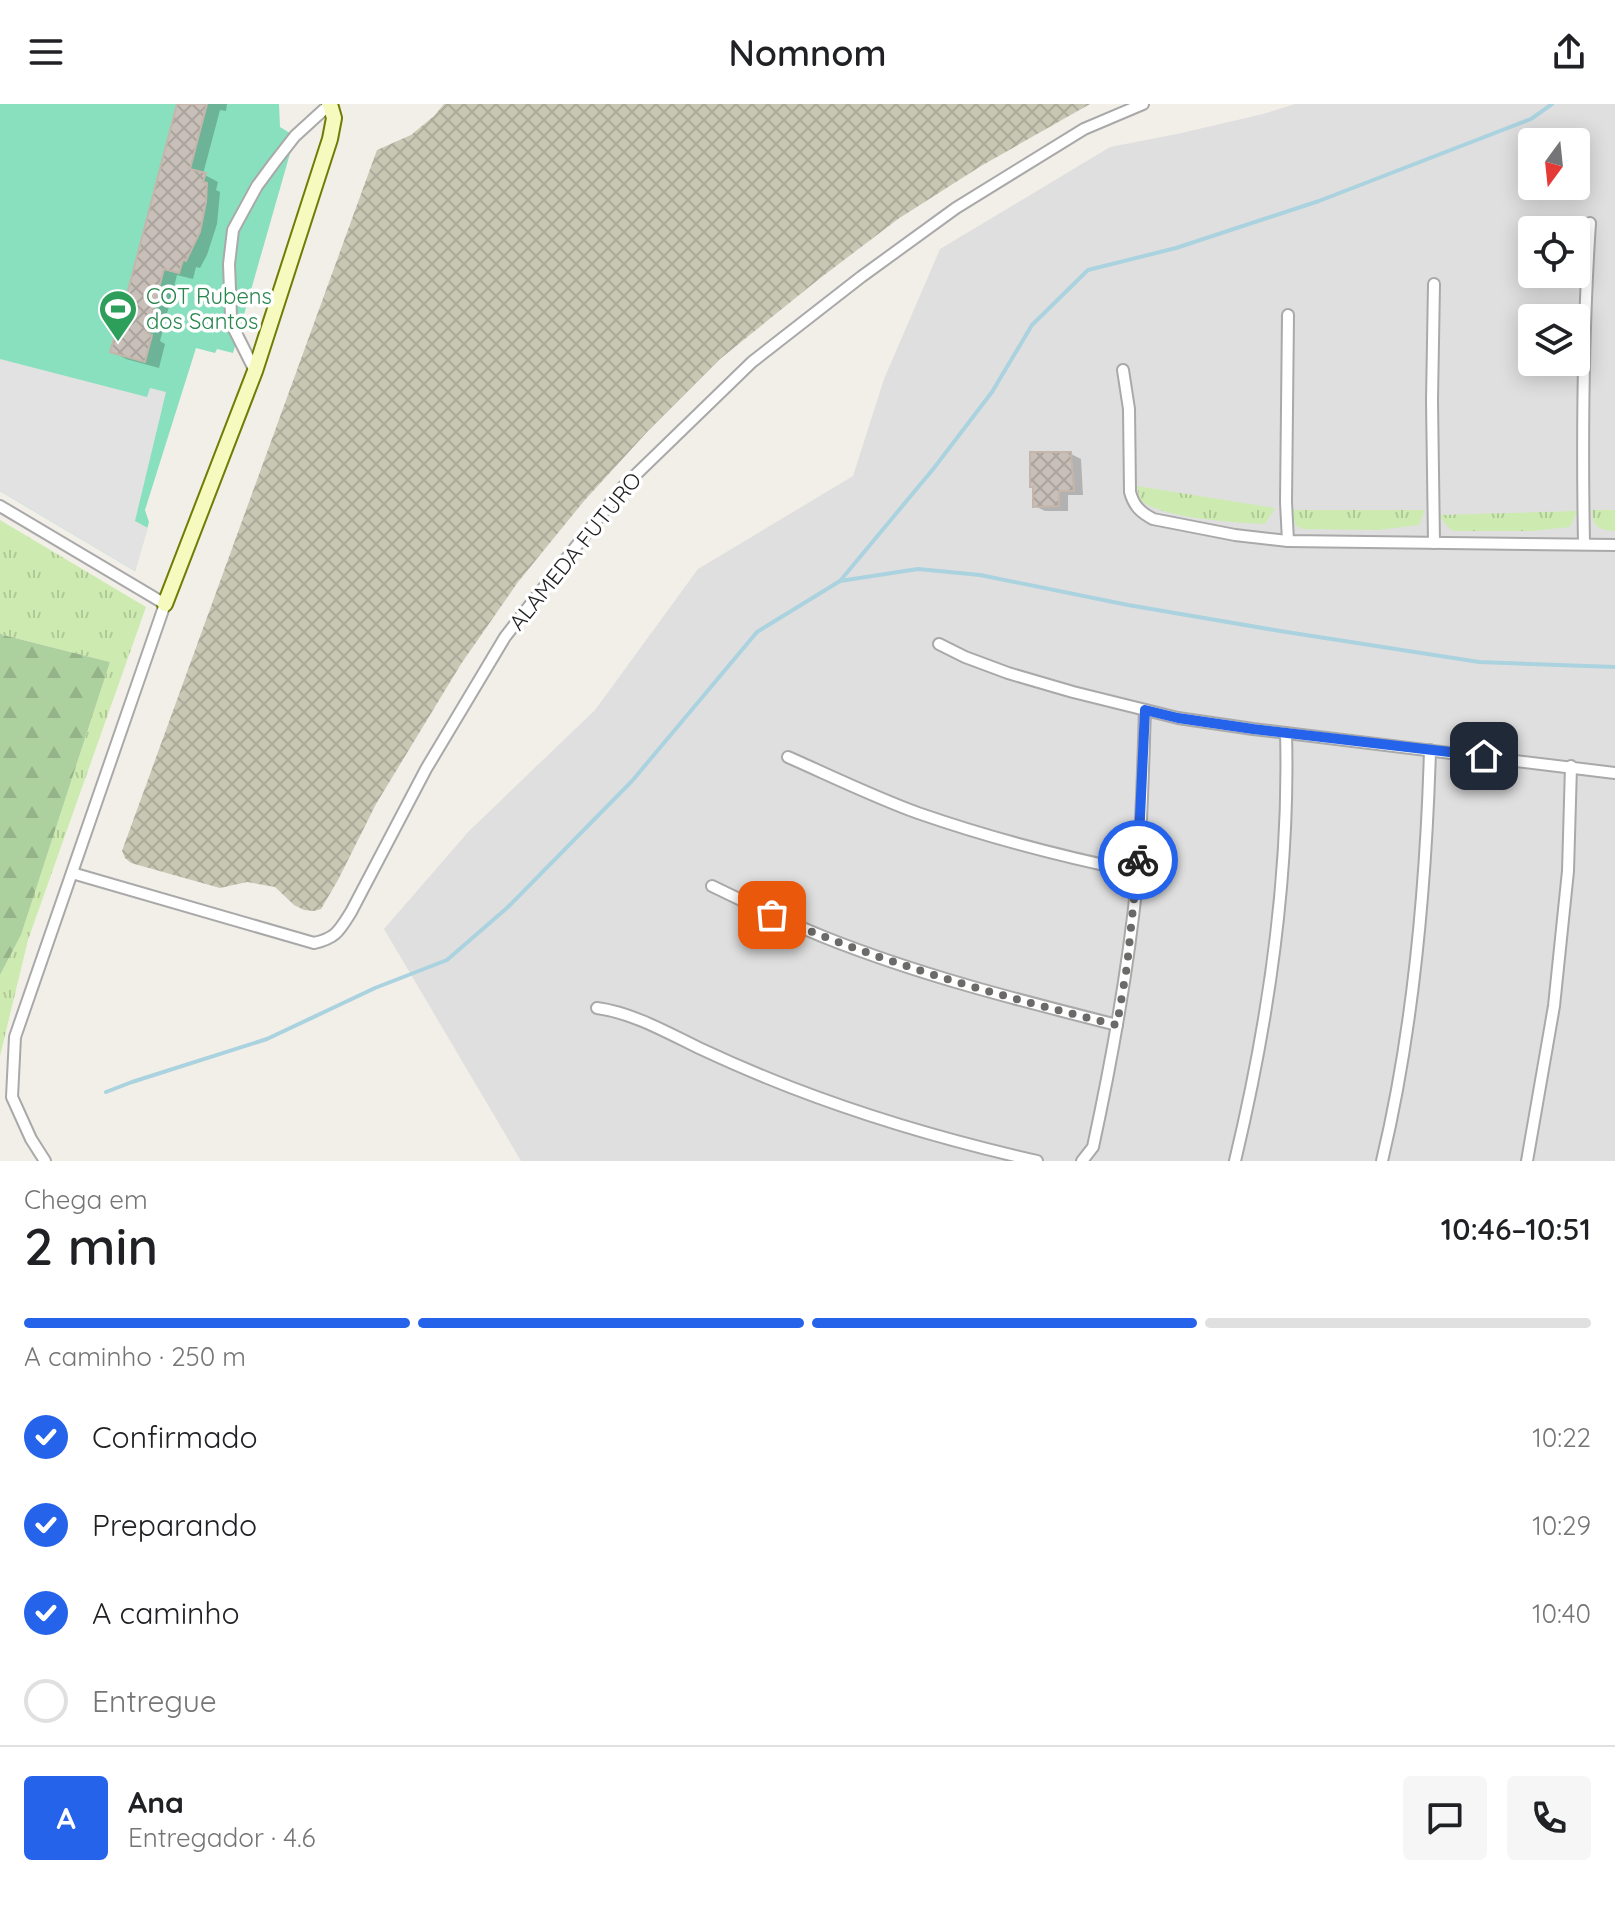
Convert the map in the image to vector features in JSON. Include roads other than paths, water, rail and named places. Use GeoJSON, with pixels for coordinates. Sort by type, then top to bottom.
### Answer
{"type":"FeatureCollection","features":[{"type":"Feature","properties":{"kind":"street"},"geometry":{"type":"LineString","coordinates":[[45,1161],[12,1097],[15,1037],[165,604],[255,371],[330,139],[334,118],[330,104],[288,145],[257,186],[233,230],[229,264],[231,317],[255,371]]}},
{"type":"Feature","properties":{"kind":"street","name":"ALAMEDA FUTURO"},"geometry":{"type":"LineString","coordinates":[[72,873],[314,943],[329,940],[351,912],[426,769],[505,637],[622,488],[752,362],[861,277],[956,208],[1084,129],[1143,104]]}},
{"type":"Feature","properties":{"kind":"street"},"geometry":{"type":"LineString","coordinates":[[1434,284],[1434,543]]}},
{"type":"Feature","properties":{"kind":"street"},"geometry":{"type":"LineString","coordinates":[[1584,543],[1586,288]]}},
{"type":"Feature","properties":{"kind":"street"},"geometry":{"type":"LineString","coordinates":[[1288,315],[1288,541]]}},
{"type":"Feature","properties":{"kind":"street"},"geometry":{"type":"LineString","coordinates":[[1123,370],[1129,409],[1130,492],[1141,512],[1153,519],[1235,535],[1288,541],[1615,545]]}},
{"type":"Feature","properties":{"kind":"street"},"geometry":{"type":"LineString","coordinates":[[0,506],[165,604]]}},
{"type":"Feature","properties":{"kind":"street"},"geometry":{"type":"LineString","coordinates":[[939,644],[1008,673],[1178,718],[1615,773]]}},
{"type":"Feature","properties":{"kind":"street"},"geometry":{"type":"LineString","coordinates":[[1082,1161],[1093,1147],[1127,966],[1137,872],[1145,710]]}},
{"type":"Feature","properties":{"kind":"street"},"geometry":{"type":"LineString","coordinates":[[1235,1161],[1271,968],[1287,784],[1286,733]]}},
{"type":"Feature","properties":{"kind":"street"},"geometry":{"type":"LineString","coordinates":[[1382,1161],[1421,921],[1430,750]]}},
{"type":"Feature","properties":{"kind":"street"},"geometry":{"type":"LineString","coordinates":[[788,757],[915,812],[970,831],[1035,850],[1137,872]]}},
{"type":"Feature","properties":{"kind":"street"},"geometry":{"type":"LineString","coordinates":[[1527,1161],[1558,976],[1568,871],[1571,766]]}},
{"type":"Feature","properties":{"kind":"street"},"geometry":{"type":"LineString","coordinates":[[712,886],[823,937],[887,960],[969,987],[1117,1025]]}},
{"type":"Feature","properties":{"kind":"street"},"geometry":{"type":"LineString","coordinates":[[597,1008],[644,1022],[723,1059],[866,1115],[983,1149],[1037,1161]]}},
{"type":"Feature","properties":{"kind":"waterway"},"geometry":{"type":"LineString","coordinates":[[840,581],[934,468],[992,392],[1032,325],[1088,270],[1176,248],[1319,201],[1531,119],[1552,104]]}},
{"type":"Feature","properties":{"kind":"waterway"},"geometry":{"type":"LineString","coordinates":[[106,1092],[267,1039],[375,988],[447,960],[508,907],[632,781],[757,632],[840,581],[918,569],[980,575],[1128,605],[1479,662],[1615,667]]}},
{"type":"Feature","properties":{"kind":"place","name":"COT Rubens dos Santos"},"geometry":{"type":"Point","coordinates":[118,343]}}]}
